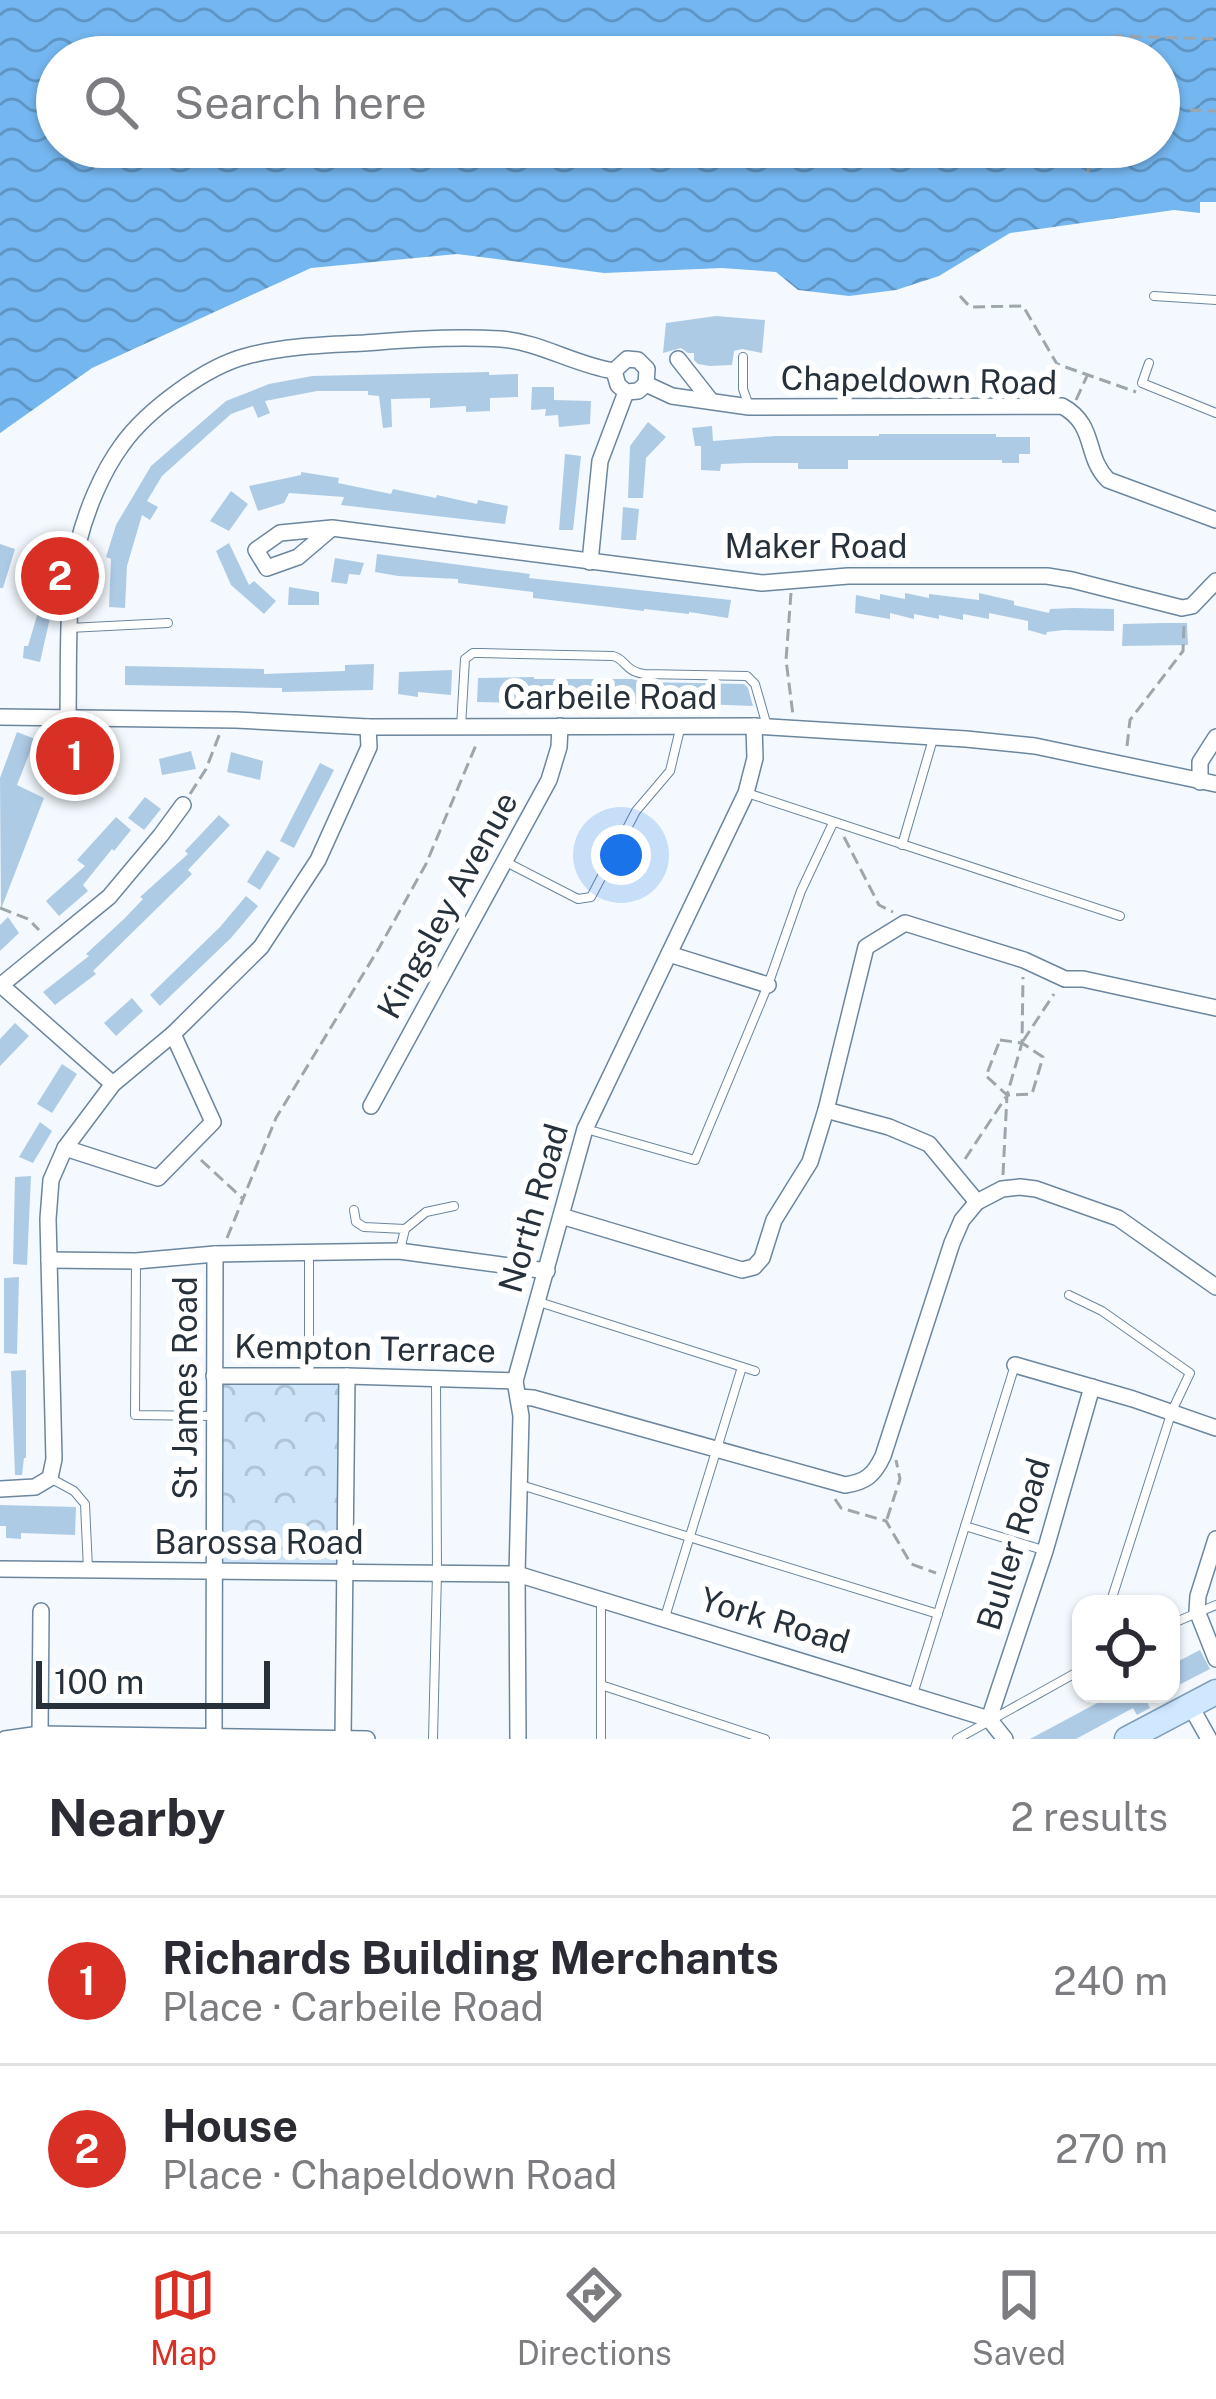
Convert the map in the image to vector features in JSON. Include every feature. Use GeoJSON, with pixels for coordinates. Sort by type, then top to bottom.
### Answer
{"type":"FeatureCollection","features":[{"type":"Feature","properties":{"kind":"main road"},"geometry":{"type":"LineString","coordinates":[[1126,1739],[1216,1692]]}},
{"type":"Feature","properties":{"kind":"street","name":"Chapeldown Road"},"geometry":{"type":"LineString","coordinates":[[68,716],[70,590],[79,539],[98,487],[123,443],[161,406],[198,378],[243,357],[366,342],[499,339],[523,342],[592,368],[614,371],[627,359],[638,360],[647,369],[646,384],[672,396],[749,407],[1062,406],[1084,425],[1100,471],[1108,479],[1216,520]]}},
{"type":"Feature","properties":{"kind":"street"},"geometry":{"type":"LineString","coordinates":[[678,359],[711,401]]}},
{"type":"Feature","properties":{"kind":"street"},"geometry":{"type":"LineString","coordinates":[[614,371],[626,392],[646,384]]}},
{"type":"Feature","properties":{"kind":"street"},"geometry":{"type":"LineString","coordinates":[[590,562],[600,461],[626,392]]}},
{"type":"Feature","properties":{"kind":"street","name":"Maker Road"},"geometry":{"type":"LineString","coordinates":[[332,528],[762,583],[848,576],[1047,577],[1184,608]]}},
{"type":"Feature","properties":{"kind":"street"},"geometry":{"type":"LineString","coordinates":[[1184,608],[1192,607],[1216,581]]}},
{"type":"Feature","properties":{"kind":"street","name":"Carbeile Road"},"geometry":{"type":"LineString","coordinates":[[2,722],[68,716],[368,727],[761,727],[1035,746],[1208,783]]}},
{"type":"Feature","properties":{"kind":"street","name":"Kingsley Avenue"},"geometry":{"type":"LineString","coordinates":[[371,1106],[549,780],[560,726]]}},
{"type":"Feature","properties":{"kind":"street"},"geometry":{"type":"LineString","coordinates":[[0,1490],[35,1487],[50,1478],[54,1459],[51,1180],[65,1148],[113,1084],[173,1034],[261,947],[318,860],[369,747],[368,727]]}},
{"type":"Feature","properties":{"kind":"street","name":"North Road"},"geometry":{"type":"LineString","coordinates":[[518,1739],[521,1416],[517,1389],[537,1301],[585,1129],[746,793],[761,727]]}},
{"type":"Feature","properties":{"kind":"street"},"geometry":{"type":"LineString","coordinates":[[1208,783],[1200,762],[1216,737]]}},
{"type":"Feature","properties":{"kind":"street"},"geometry":{"type":"LineString","coordinates":[[113,1084],[1,985],[109,897],[183,805]]}},
{"type":"Feature","properties":{"kind":"street"},"geometry":{"type":"LineString","coordinates":[[560,1216],[742,1270],[754,1267],[784,1200],[810,1162],[866,947],[904,923],[1024,960],[1064,979],[1216,1008]]}},
{"type":"Feature","properties":{"kind":"street"},"geometry":{"type":"LineString","coordinates":[[669,953],[768,985]]}},
{"type":"Feature","properties":{"kind":"street"},"geometry":{"type":"LineString","coordinates":[[65,1148],[158,1178],[213,1122],[173,1034]]}},
{"type":"Feature","properties":{"kind":"street"},"geometry":{"type":"LineString","coordinates":[[826,1110],[889,1127],[928,1144],[977,1202]]}},
{"type":"Feature","properties":{"kind":"street"},"geometry":{"type":"LineString","coordinates":[[820,1478],[845,1485],[861,1483],[875,1474],[962,1220],[977,1202],[1002,1189],[1036,1189],[1118,1218],[1216,1287]]}},
{"type":"Feature","properties":{"kind":"street"},"geometry":{"type":"LineString","coordinates":[[49,1260],[399,1251],[547,1271]]}},
{"type":"Feature","properties":{"kind":"street","name":"St James Road"},"geometry":{"type":"LineString","coordinates":[[214,1739],[214,1376],[221,1254]]}},
{"type":"Feature","properties":{"kind":"street"},"geometry":{"type":"LineString","coordinates":[[1015,1365],[1216,1428]]}},
{"type":"Feature","properties":{"kind":"street","name":"Kempton Terrace"},"geometry":{"type":"LineString","coordinates":[[214,1376],[436,1378],[517,1389],[533,1398],[820,1478]]}},
{"type":"Feature","properties":{"kind":"street"},"geometry":{"type":"LineString","coordinates":[[343,1739],[347,1376]]}},
{"type":"Feature","properties":{"kind":"street","name":"Buller Road"},"geometry":{"type":"LineString","coordinates":[[991,1720],[1092,1387]]}},
{"type":"Feature","properties":{"kind":"street"},"geometry":{"type":"LineString","coordinates":[[1216,1539],[1197,1611],[1216,1659]]}},
{"type":"Feature","properties":{"kind":"street","name":"Barossa Road"},"geometry":{"type":"LineString","coordinates":[[0,1569],[517,1574]]}},
{"type":"Feature","properties":{"kind":"street","name":"York Road"},"geometry":{"type":"LineString","coordinates":[[517,1574],[991,1720]]}},
{"type":"Feature","properties":{"kind":"street"},"geometry":{"type":"LineString","coordinates":[[40,1734],[41,1611]]}},
{"type":"Feature","properties":{"kind":"street"},"geometry":{"type":"LineString","coordinates":[[1190,1705],[1209,1739]]}},
{"type":"Feature","properties":{"kind":"street"},"geometry":{"type":"LineString","coordinates":[[991,1720],[1005,1739]]}},
{"type":"Feature","properties":{"kind":"street"},"geometry":{"type":"LineString","coordinates":[[5,1739],[40,1734],[367,1739]]}},
{"type":"Feature","properties":{"kind":"lane"},"geometry":{"type":"LineString","coordinates":[[1154,296],[1216,300]]}},
{"type":"Feature","properties":{"kind":"lane"},"geometry":{"type":"LineString","coordinates":[[743,357],[743,388],[749,407]]}},
{"type":"Feature","properties":{"kind":"lane"},"geometry":{"type":"LineString","coordinates":[[1149,363],[1142,383],[1216,413]]}},
{"type":"Feature","properties":{"kind":"lane"},"geometry":{"type":"LineString","coordinates":[[70,628],[168,623]]}},
{"type":"Feature","properties":{"kind":"lane"},"geometry":{"type":"LineString","coordinates":[[461,727],[464,663],[472,653],[613,656],[633,672],[747,676],[755,684],[761,727]]}},
{"type":"Feature","properties":{"kind":"lane"},"geometry":{"type":"LineString","coordinates":[[506,862],[578,899],[591,897],[636,811],[670,771],[681,728]]}},
{"type":"Feature","properties":{"kind":"lane"},"geometry":{"type":"LineString","coordinates":[[902,845],[934,737]]}},
{"type":"Feature","properties":{"kind":"lane"},"geometry":{"type":"LineString","coordinates":[[746,793],[1120,916]]}},
{"type":"Feature","properties":{"kind":"lane"},"geometry":{"type":"LineString","coordinates":[[585,1129],[695,1160],[768,985],[801,891],[835,824]]}},
{"type":"Feature","properties":{"kind":"lane"},"geometry":{"type":"LineString","coordinates":[[399,1251],[405,1229],[426,1212],[454,1206]]}},
{"type":"Feature","properties":{"kind":"lane"},"geometry":{"type":"LineString","coordinates":[[354,1210],[356,1222],[364,1227],[405,1229]]}},
{"type":"Feature","properties":{"kind":"lane"},"geometry":{"type":"LineString","coordinates":[[309,1253],[309,1376]]}},
{"type":"Feature","properties":{"kind":"lane"},"geometry":{"type":"LineString","coordinates":[[136,1261],[135,1415],[215,1416]]}},
{"type":"Feature","properties":{"kind":"lane"},"geometry":{"type":"LineString","coordinates":[[1069,1295],[1102,1311],[1190,1373],[1172,1412],[1113,1595]]}},
{"type":"Feature","properties":{"kind":"lane"},"geometry":{"type":"LineString","coordinates":[[537,1301],[755,1371]]}},
{"type":"Feature","properties":{"kind":"lane"},"geometry":{"type":"LineString","coordinates":[[913,1694],[1015,1365]]}},
{"type":"Feature","properties":{"kind":"lane"},"geometry":{"type":"LineString","coordinates":[[665,1618],[742,1366]]}},
{"type":"Feature","properties":{"kind":"lane"},"geometry":{"type":"LineString","coordinates":[[433,1739],[436,1378]]}},
{"type":"Feature","properties":{"kind":"lane"},"geometry":{"type":"LineString","coordinates":[[50,1478],[86,1504],[88,1570]]}},
{"type":"Feature","properties":{"kind":"lane"},"geometry":{"type":"LineString","coordinates":[[519,1485],[938,1614]]}},
{"type":"Feature","properties":{"kind":"lane"},"geometry":{"type":"LineString","coordinates":[[965,1526],[1045,1551]]}},
{"type":"Feature","properties":{"kind":"lane"},"geometry":{"type":"LineString","coordinates":[[601,1599],[601,1739]]}},
{"type":"Feature","properties":{"kind":"lane"},"geometry":{"type":"LineString","coordinates":[[1180,1620],[1216,1605]]}},
{"type":"Feature","properties":{"kind":"lane"},"geometry":{"type":"LineString","coordinates":[[957,1739],[1072,1675]]}},
{"type":"Feature","properties":{"kind":"lane"},"geometry":{"type":"LineString","coordinates":[[601,1685],[765,1739]]}},
{"type":"Feature","properties":{"kind":"path"},"geometry":{"type":"LineString","coordinates":[[1180,38],[1216,39]]}},
{"type":"Feature","properties":{"kind":"path"},"geometry":{"type":"LineString","coordinates":[[1190,110],[1216,111]]}},
{"type":"Feature","properties":{"kind":"path"},"geometry":{"type":"LineString","coordinates":[[1087,173],[1089,168]]}},
{"type":"Feature","properties":{"kind":"path"},"geometry":{"type":"LineString","coordinates":[[960,296],[970,307],[1023,306],[1057,364],[1088,374],[1071,411]]}},
{"type":"Feature","properties":{"kind":"path"},"geometry":{"type":"LineString","coordinates":[[792,580],[786,660],[795,729]]}},
{"type":"Feature","properties":{"kind":"path"},"geometry":{"type":"LineString","coordinates":[[1125,766],[1130,720],[1184,651],[1184,608]]}},
{"type":"Feature","properties":{"kind":"path"},"geometry":{"type":"LineString","coordinates":[[183,805],[213,754],[221,720]]}},
{"type":"Feature","properties":{"kind":"path"},"geometry":{"type":"LineString","coordinates":[[221,1254],[276,1118],[380,948],[425,864],[484,727]]}},
{"type":"Feature","properties":{"kind":"path"},"geometry":{"type":"LineString","coordinates":[[835,824],[879,905]]}},
{"type":"Feature","properties":{"kind":"path"},"geometry":{"type":"LineString","coordinates":[[0,908],[28,919],[53,944]]}},
{"type":"Feature","properties":{"kind":"path"},"geometry":{"type":"LineString","coordinates":[[1002,1189],[1007,1095],[1022,1043],[1024,960]]}},
{"type":"Feature","properties":{"kind":"path"},"geometry":{"type":"LineString","coordinates":[[1022,1043],[1064,979]]}},
{"type":"Feature","properties":{"kind":"path"},"geometry":{"type":"LineString","coordinates":[[1000,1040],[1022,1043],[1043,1057],[1032,1094],[1007,1095],[986,1076],[1000,1040]]}},
{"type":"Feature","properties":{"kind":"path"},"geometry":{"type":"LineString","coordinates":[[954,1175],[1007,1095]]}},
{"type":"Feature","properties":{"kind":"path"},"geometry":{"type":"LineString","coordinates":[[188,1148],[244,1199]]}},
{"type":"Feature","properties":{"kind":"path"},"geometry":{"type":"LineString","coordinates":[[886,1447],[898,1463],[900,1479],[886,1521]]}},
{"type":"Feature","properties":{"kind":"path"},"geometry":{"type":"LineString","coordinates":[[820,1478],[842,1508],[886,1521],[911,1564],[949,1577]]}},
{"type":"Feature","properties":{"kind":"green space"},"geometry":{"type":"Polygon","coordinates":[[[219,1378],[344,1378],[342,1570],[221,1568],[219,1378]]]}},
{"type":"Feature","properties":{"kind":"water"},"geometry":{"type":"Polygon","coordinates":[[[0,0],[1216,0],[1216,202],[1200,202],[1200,213],[1174,210],[1010,233],[939,276],[896,290],[849,296],[798,290],[776,272],[722,268],[604,273],[457,254],[311,268],[92,368],[0,433],[0,0]]]}},
{"type":"Feature","properties":{"kind":"building"},"geometry":{"type":"Polygon","coordinates":[[[716,316],[765,320],[762,353],[734,351],[732,365],[710,366],[698,364],[694,353],[681,348],[663,353],[666,323],[716,316]]]}},
{"type":"Feature","properties":{"kind":"building"},"geometry":{"type":"Polygon","coordinates":[[[518,374],[518,397],[490,398],[490,411],[466,412],[466,406],[430,408],[430,398],[391,399],[392,427],[383,428],[379,396],[368,395],[368,391],[317,391],[265,401],[270,413],[258,418],[253,406],[231,414],[162,476],[147,501],[158,507],[150,520],[142,515],[127,566],[125,608],[109,607],[111,559],[106,557],[116,525],[151,466],[226,401],[269,384],[312,376],[518,374]]]}},
{"type":"Feature","properties":{"kind":"building"},"geometry":{"type":"Polygon","coordinates":[[[532,387],[554,387],[554,400],[591,401],[590,424],[559,427],[558,415],[545,416],[546,409],[531,410],[532,387]]]}},
{"type":"Feature","properties":{"kind":"building"},"geometry":{"type":"Polygon","coordinates":[[[648,422],[666,437],[646,458],[643,498],[628,498],[630,446],[648,422]]]}},
{"type":"Feature","properties":{"kind":"building"},"geometry":{"type":"Polygon","coordinates":[[[712,426],[713,441],[996,434],[1030,437],[1030,454],[1019,454],[1019,463],[848,460],[848,469],[746,463],[721,464],[720,471],[701,470],[701,446],[695,446],[692,428],[712,426]]]}},
{"type":"Feature","properties":{"kind":"building"},"geometry":{"type":"Polygon","coordinates":[[[565,454],[581,456],[573,530],[559,530],[565,454]]]}},
{"type":"Feature","properties":{"kind":"building"},"geometry":{"type":"Polygon","coordinates":[[[301,472],[391,494],[393,489],[508,506],[505,524],[341,505],[344,497],[289,493],[284,503],[258,511],[249,486],[301,472]]]}},
{"type":"Feature","properties":{"kind":"building"},"geometry":{"type":"Polygon","coordinates":[[[231,491],[248,504],[229,531],[210,521],[231,491]]]}},
{"type":"Feature","properties":{"kind":"building"},"geometry":{"type":"Polygon","coordinates":[[[623,507],[639,509],[636,540],[621,540],[623,507]]]}},
{"type":"Feature","properties":{"kind":"building"},"geometry":{"type":"Polygon","coordinates":[[[229,543],[249,585],[254,581],[276,601],[264,614],[231,585],[216,551],[229,543]]]}},
{"type":"Feature","properties":{"kind":"building"},"geometry":{"type":"Polygon","coordinates":[[[0,544],[15,549],[3,588],[0,588],[0,544]]]}},
{"type":"Feature","properties":{"kind":"building"},"geometry":{"type":"Polygon","coordinates":[[[377,554],[530,574],[529,578],[731,600],[728,618],[533,598],[533,592],[458,583],[458,579],[375,572],[377,554]]]}},
{"type":"Feature","properties":{"kind":"building"},"geometry":{"type":"Polygon","coordinates":[[[335,558],[364,563],[360,575],[349,574],[347,584],[331,582],[335,558]]]}},
{"type":"Feature","properties":{"kind":"building"},"geometry":{"type":"Polygon","coordinates":[[[56,566],[62,567],[59,597],[55,596],[40,662],[23,658],[24,646],[28,646],[56,566]]]}},
{"type":"Feature","properties":{"kind":"building"},"geometry":{"type":"Polygon","coordinates":[[[289,587],[319,592],[319,605],[288,605],[289,587]]]}},
{"type":"Feature","properties":{"kind":"building"},"geometry":{"type":"Polygon","coordinates":[[[905,593],[979,600],[979,593],[1049,613],[1050,609],[1114,609],[1114,631],[1064,630],[1046,635],[1028,630],[1028,621],[989,613],[989,619],[963,614],[963,620],[914,614],[914,619],[890,613],[890,619],[855,613],[856,595],[905,599],[905,593]]]}},
{"type":"Feature","properties":{"kind":"building"},"geometry":{"type":"Polygon","coordinates":[[[1187,623],[1188,645],[1122,646],[1123,624],[1187,623]]]}},
{"type":"Feature","properties":{"kind":"building"},"geometry":{"type":"Polygon","coordinates":[[[374,664],[373,690],[282,692],[282,688],[125,685],[125,666],[264,669],[264,674],[345,671],[345,665],[374,664]]]}},
{"type":"Feature","properties":{"kind":"building"},"geometry":{"type":"Polygon","coordinates":[[[452,670],[451,695],[398,694],[399,672],[452,670]]]}},
{"type":"Feature","properties":{"kind":"building"},"geometry":{"type":"Polygon","coordinates":[[[478,678],[744,684],[753,706],[477,702],[478,678]]]}},
{"type":"Feature","properties":{"kind":"building"},"geometry":{"type":"Polygon","coordinates":[[[73,730],[93,734],[89,754],[71,789],[53,784],[73,730]]]}},
{"type":"Feature","properties":{"kind":"building"},"geometry":{"type":"Polygon","coordinates":[[[17,732],[35,739],[17,785],[44,798],[1,909],[0,778],[17,732]]]}},
{"type":"Feature","properties":{"kind":"building"},"geometry":{"type":"Polygon","coordinates":[[[191,751],[196,769],[162,775],[159,759],[191,751]]]}},
{"type":"Feature","properties":{"kind":"building"},"geometry":{"type":"Polygon","coordinates":[[[231,752],[263,761],[260,780],[227,772],[231,752]]]}},
{"type":"Feature","properties":{"kind":"building"},"geometry":{"type":"Polygon","coordinates":[[[320,763],[334,770],[294,848],[280,841],[320,763]]]}},
{"type":"Feature","properties":{"kind":"building"},"geometry":{"type":"Polygon","coordinates":[[[145,797],[161,809],[144,830],[128,818],[145,797]]]}},
{"type":"Feature","properties":{"kind":"building"},"geometry":{"type":"Polygon","coordinates":[[[219,815],[230,825],[188,870],[192,874],[93,971],[96,974],[55,1005],[43,992],[89,956],[86,954],[143,899],[140,897],[188,854],[185,851],[219,815]]]}},
{"type":"Feature","properties":{"kind":"building"},"geometry":{"type":"Polygon","coordinates":[[[116,817],[131,830],[83,885],[88,891],[59,916],[46,901],[85,866],[77,860],[116,817]]]}},
{"type":"Feature","properties":{"kind":"building"},"geometry":{"type":"Polygon","coordinates":[[[267,850],[280,858],[260,890],[247,882],[267,850]]]}},
{"type":"Feature","properties":{"kind":"building"},"geometry":{"type":"Polygon","coordinates":[[[246,896],[258,906],[160,1006],[150,995],[246,896]]]}},
{"type":"Feature","properties":{"kind":"building"},"geometry":{"type":"Polygon","coordinates":[[[8,917],[19,933],[0,951],[0,925],[8,917]]]}},
{"type":"Feature","properties":{"kind":"building"},"geometry":{"type":"Polygon","coordinates":[[[132,998],[143,1011],[116,1036],[104,1023],[132,998]]]}},
{"type":"Feature","properties":{"kind":"building"},"geometry":{"type":"Polygon","coordinates":[[[15,1023],[29,1036],[0,1066],[0,1039],[15,1023]]]}},
{"type":"Feature","properties":{"kind":"building"},"geometry":{"type":"Polygon","coordinates":[[[62,1064],[77,1074],[52,1113],[37,1104],[62,1064]]]}},
{"type":"Feature","properties":{"kind":"building"},"geometry":{"type":"Polygon","coordinates":[[[40,1122],[52,1131],[33,1163],[19,1157],[40,1122]]]}},
{"type":"Feature","properties":{"kind":"building"},"geometry":{"type":"Polygon","coordinates":[[[31,1176],[27,1265],[13,1264],[15,1177],[31,1176]]]}},
{"type":"Feature","properties":{"kind":"building"},"geometry":{"type":"Polygon","coordinates":[[[19,1277],[17,1354],[4,1353],[4,1278],[19,1277]]]}},
{"type":"Feature","properties":{"kind":"building"},"geometry":{"type":"Polygon","coordinates":[[[26,1370],[26,1458],[22,1475],[15,1475],[11,1371],[26,1370]]]}},
{"type":"Feature","properties":{"kind":"building"},"geometry":{"type":"Polygon","coordinates":[[[0,1505],[76,1507],[75,1535],[21,1533],[21,1539],[6,1538],[6,1526],[0,1526],[0,1505]]]}},
{"type":"Feature","properties":{"kind":"building"},"geometry":{"type":"Polygon","coordinates":[[[1200,1650],[1210,1669],[1180,1684],[1180,1660],[1200,1650]]]}},
{"type":"Feature","properties":{"kind":"building"},"geometry":{"type":"Polygon","coordinates":[[[1097,1703],[1148,1703],[1150,1708],[1137,1715],[1133,1708],[1076,1739],[1030,1739],[1097,1703]]]}},
{"type":"Feature","properties":{"kind":"place","name":"House"},"geometry":{"type":"Point","coordinates":[60,576]}},
{"type":"Feature","properties":{"kind":"place","name":"Richards Building Merchants"},"geometry":{"type":"Point","coordinates":[75,756]}}]}
